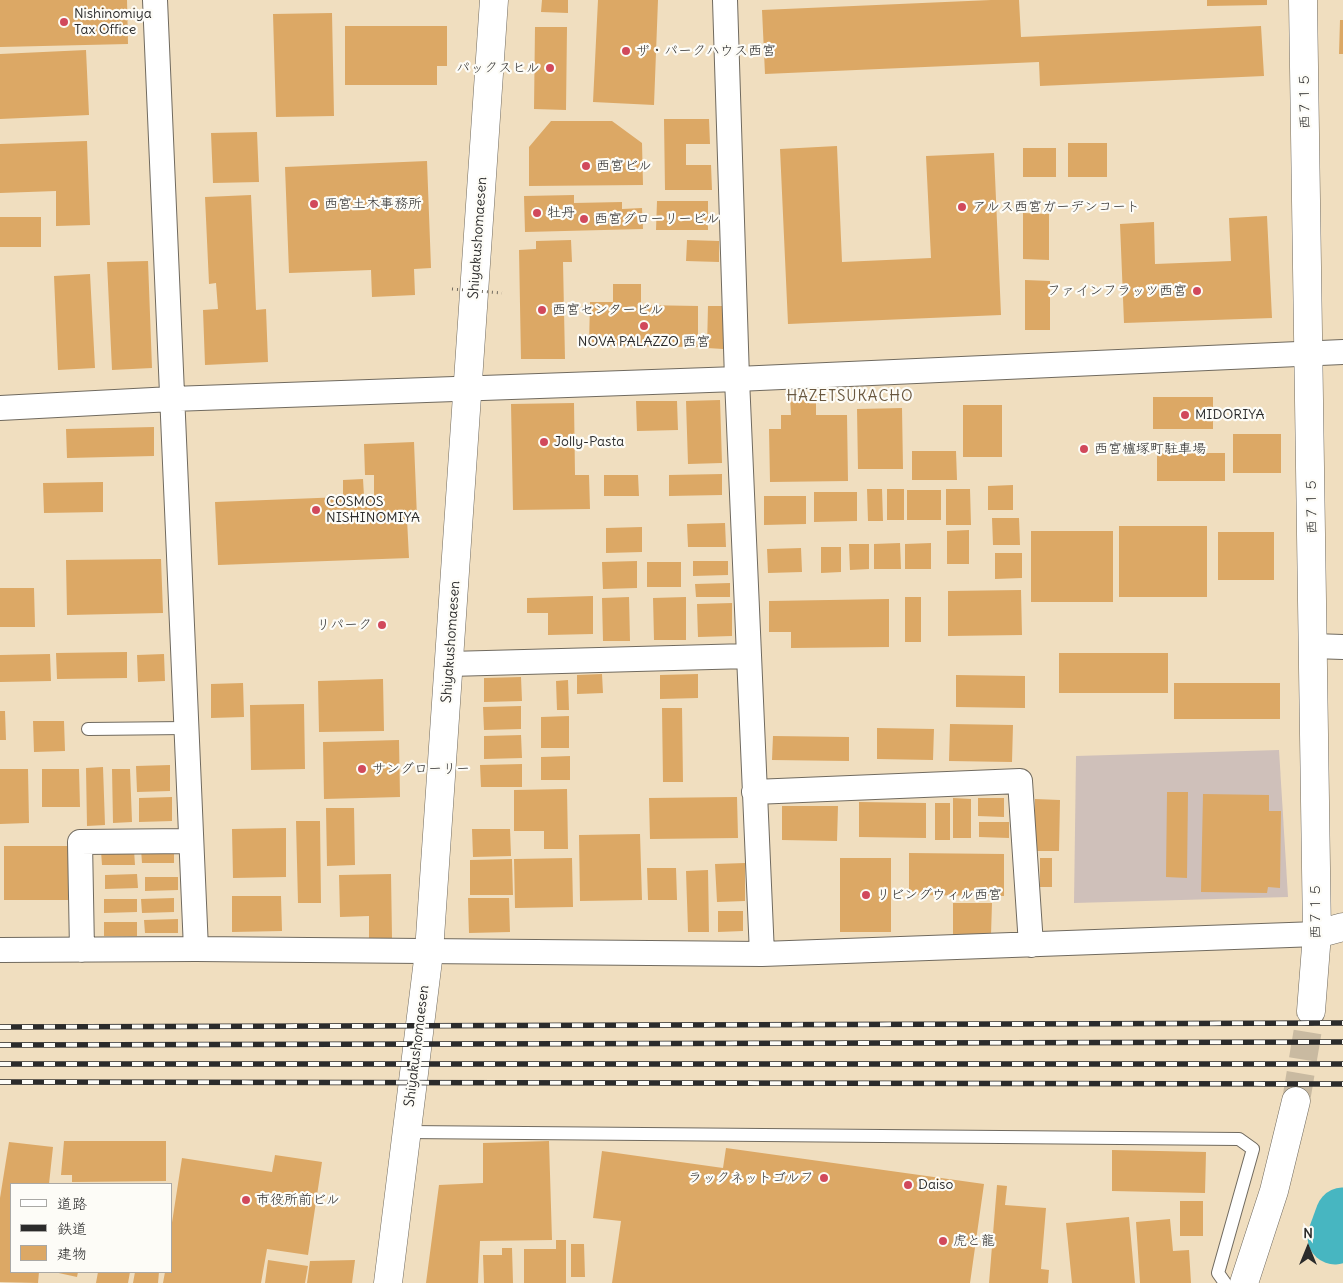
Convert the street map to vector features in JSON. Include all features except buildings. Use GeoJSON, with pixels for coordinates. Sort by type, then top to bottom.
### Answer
{"type":"FeatureCollection","features":[{"type":"Feature","properties":{"kind":"street"},"geometry":{"type":"LineString","coordinates":[[155,0],[196,949]]}},
{"type":"Feature","properties":{"kind":"street","name":"Shiyakushomaesen"},"geometry":{"type":"LineString","coordinates":[[388,1283],[429,952],[494,0]]}},
{"type":"Feature","properties":{"kind":"street"},"geometry":{"type":"LineString","coordinates":[[725,0],[737,378],[762,954]]}},
{"type":"Feature","properties":{"kind":"street","name":"西７１５"},"geometry":{"type":"LineString","coordinates":[[1303,0],[1310,353],[1317,934],[1310,1011]]}},
{"type":"Feature","properties":{"kind":"street"},"geometry":{"type":"LineString","coordinates":[[0,408],[172,399],[737,378],[1343,352]]}},
{"type":"Feature","properties":{"kind":"street"},"geometry":{"type":"LineString","coordinates":[[1314,646],[1343,647]]}},
{"type":"Feature","properties":{"kind":"street"},"geometry":{"type":"LineString","coordinates":[[449,664],[749,656]]}},
{"type":"Feature","properties":{"kind":"street"},"geometry":{"type":"LineString","coordinates":[[754,792],[1020,780],[1032,944]]}},
{"type":"Feature","properties":{"kind":"street"},"geometry":{"type":"LineString","coordinates":[[82,950],[80,842],[191,841]]}},
{"type":"Feature","properties":{"kind":"street"},"geometry":{"type":"LineString","coordinates":[[0,950],[196,949],[762,954],[1317,934],[1343,927]]}},
{"type":"Feature","properties":{"kind":"street"},"geometry":{"type":"LineString","coordinates":[[1244,1283],[1274,1190],[1296,1102]]}},
{"type":"Feature","properties":{"kind":"lane"},"geometry":{"type":"LineString","coordinates":[[88,729],[186,728]]}},
{"type":"Feature","properties":{"kind":"lane"},"geometry":{"type":"LineString","coordinates":[[406,1132],[1239,1139],[1253,1149],[1218,1273],[1225,1283]]}},
{"type":"Feature","properties":{"kind":"path"},"geometry":{"type":"LineString","coordinates":[[452,289],[502,292]]}},
{"type":"Feature","properties":{"kind":"shaded area"},"geometry":{"type":"Polygon","coordinates":[[[1279,750],[1288,897],[1074,903],[1076,756],[1279,750]]]}},
{"type":"Feature","properties":{"kind":"waterway"},"geometry":{"type":"LineString","coordinates":[[1335,1237],[1343,1215]]}},
{"type":"Feature","properties":{"kind":"tunnel"},"geometry":{"type":"LineString","coordinates":[[1296,1101],[1311,1011]]}},
{"type":"Feature","properties":{"kind":"railway"},"geometry":{"type":"LineString","coordinates":[[0,1027],[1343,1023]]}},
{"type":"Feature","properties":{"kind":"railway"},"geometry":{"type":"LineString","coordinates":[[0,1045],[1343,1042]]}},
{"type":"Feature","properties":{"kind":"railway"},"geometry":{"type":"LineString","coordinates":[[0,1064],[1343,1064]]}},
{"type":"Feature","properties":{"kind":"railway"},"geometry":{"type":"LineString","coordinates":[[0,1082],[1343,1084]]}},
{"type":"Feature","properties":{"kind":"place","name":"Nishinomiya Tax Office"},"geometry":{"type":"Point","coordinates":[64,22]}},
{"type":"Feature","properties":{"kind":"place","name":"ザ・パークハウス西宮"},"geometry":{"type":"Point","coordinates":[626,51]}},
{"type":"Feature","properties":{"kind":"place","name":"パックスヒル"},"geometry":{"type":"Point","coordinates":[550,68]}},
{"type":"Feature","properties":{"kind":"place","name":"西宮ビル"},"geometry":{"type":"Point","coordinates":[586,166]}},
{"type":"Feature","properties":{"kind":"place","name":"西宮土木事務所"},"geometry":{"type":"Point","coordinates":[314,204]}},
{"type":"Feature","properties":{"kind":"place","name":"アルス西宮ガーデンコート"},"geometry":{"type":"Point","coordinates":[962,207]}},
{"type":"Feature","properties":{"kind":"place","name":"牡丹"},"geometry":{"type":"Point","coordinates":[537,213]}},
{"type":"Feature","properties":{"kind":"place","name":"西宮グローリービル"},"geometry":{"type":"Point","coordinates":[584,219]}},
{"type":"Feature","properties":{"kind":"place","name":"ファインフラッツ西宮"},"geometry":{"type":"Point","coordinates":[1197,291]}},
{"type":"Feature","properties":{"kind":"place","name":"西宮センタービル"},"geometry":{"type":"Point","coordinates":[542,310]}},
{"type":"Feature","properties":{"kind":"place","name":"NOVA PALAZZO 西宮"},"geometry":{"type":"Point","coordinates":[644,326]}},
{"type":"Feature","properties":{"kind":"place","name":"MIDORIYA"},"geometry":{"type":"Point","coordinates":[1185,415]}},
{"type":"Feature","properties":{"kind":"place","name":"Jolly-Pasta"},"geometry":{"type":"Point","coordinates":[544,442]}},
{"type":"Feature","properties":{"kind":"place","name":"西宮櫨塚町駐車場"},"geometry":{"type":"Point","coordinates":[1084,449]}},
{"type":"Feature","properties":{"kind":"place","name":"COSMOS NISHINOMIYA"},"geometry":{"type":"Point","coordinates":[316,510]}},
{"type":"Feature","properties":{"kind":"place","name":"リパーク"},"geometry":{"type":"Point","coordinates":[382,625]}},
{"type":"Feature","properties":{"kind":"place","name":"サングローリー"},"geometry":{"type":"Point","coordinates":[362,769]}},
{"type":"Feature","properties":{"kind":"place","name":"リビングウィル西宮"},"geometry":{"type":"Point","coordinates":[866,895]}},
{"type":"Feature","properties":{"kind":"place","name":"ラックネットゴルフ"},"geometry":{"type":"Point","coordinates":[824,1178]}},
{"type":"Feature","properties":{"kind":"place","name":"Daiso"},"geometry":{"type":"Point","coordinates":[908,1185]}},
{"type":"Feature","properties":{"kind":"place","name":"市役所前ビル"},"geometry":{"type":"Point","coordinates":[246,1200]}},
{"type":"Feature","properties":{"kind":"place","name":"虎と龍"},"geometry":{"type":"Point","coordinates":[943,1241]}},
{"type":"Feature","properties":{"kind":"district","name":"HAZETSUKACHO"},"geometry":{"type":"Point","coordinates":[850,397]}}]}
